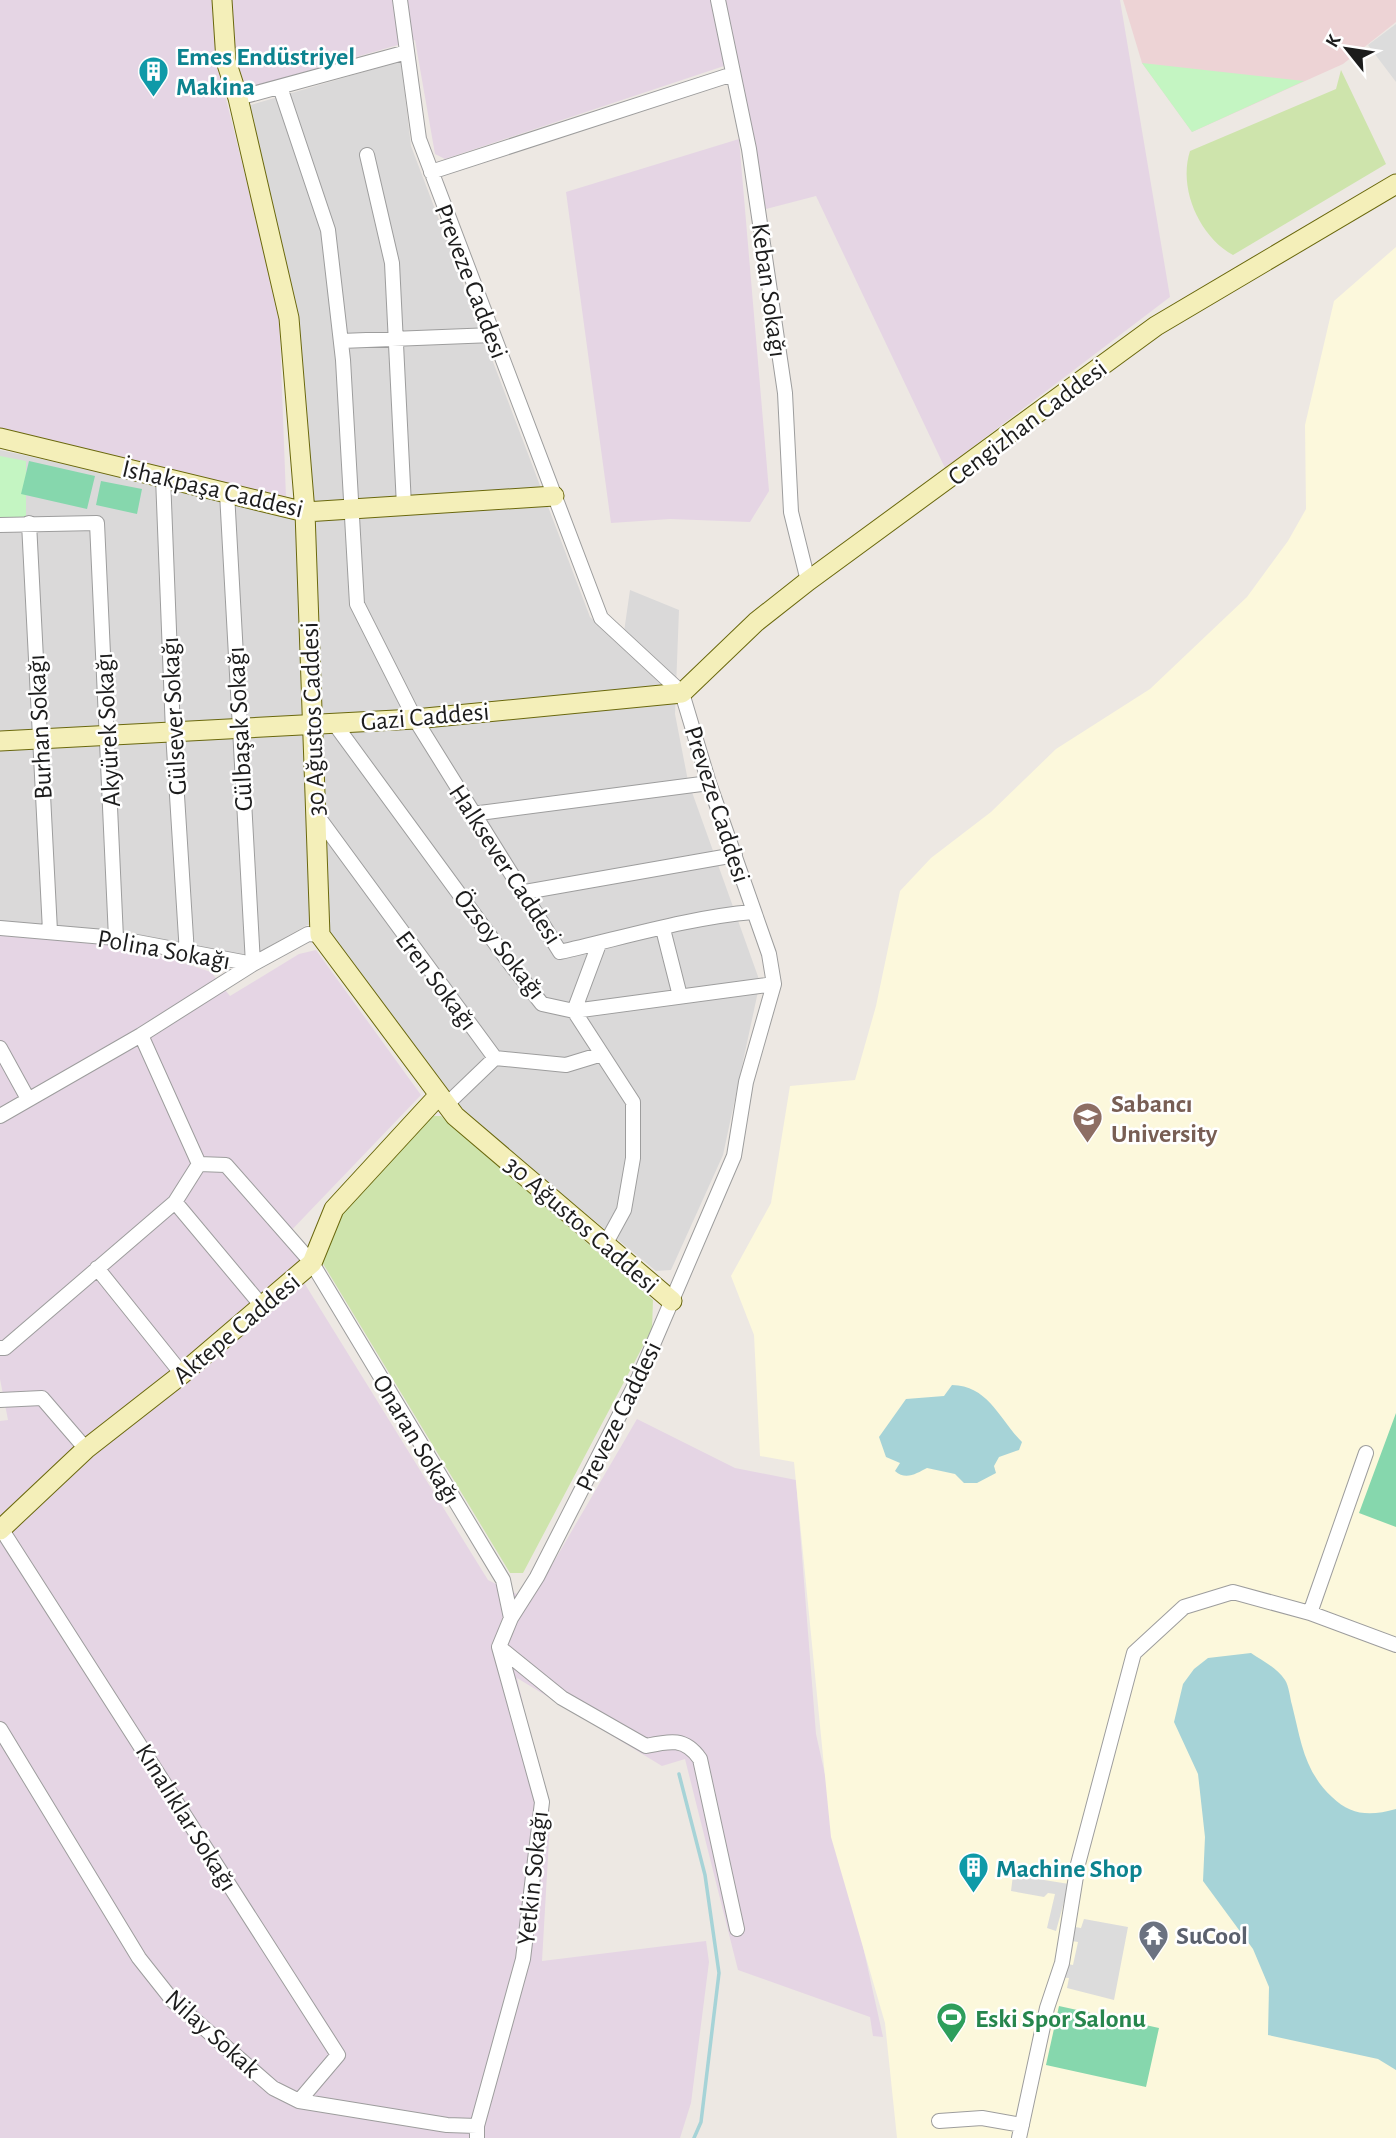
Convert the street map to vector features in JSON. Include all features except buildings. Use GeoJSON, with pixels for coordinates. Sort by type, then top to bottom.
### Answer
{"type":"FeatureCollection","features":[{"type":"Feature","properties":{"kind":"street","name":"30 Ağustos Caddesi"},"geometry":{"type":"LineString","coordinates":[[222,0],[226,61],[238,98],[289,318],[305,512],[320,935],[442,1101],[672,1301]]}},
{"type":"Feature","properties":{"kind":"street","name":"Preveze Caddesi"},"geometry":{"type":"LineString","coordinates":[[400,0],[419,139],[554,496],[601,618],[682,693],[709,782],[769,954],[774,984],[746,1082],[734,1156],[639,1377],[537,1577],[511,1618]]}},
{"type":"Feature","properties":{"kind":"street","name":"Keban Sokağı"},"geometry":{"type":"LineString","coordinates":[[718,0],[751,163],[785,393],[791,512],[808,581]]}},
{"type":"Feature","properties":{"kind":"street"},"geometry":{"type":"LineString","coordinates":[[238,98],[407,52]]}},
{"type":"Feature","properties":{"kind":"street"},"geometry":{"type":"LineString","coordinates":[[431,172],[733,74]]}},
{"type":"Feature","properties":{"kind":"street"},"geometry":{"type":"LineString","coordinates":[[280,87],[328,230],[341,341],[350,508]]}},
{"type":"Feature","properties":{"kind":"street"},"geometry":{"type":"LineString","coordinates":[[367,155],[392,263],[404,506]]}},
{"type":"Feature","properties":{"kind":"street","name":"Cengizhan Caddesi"},"geometry":{"type":"LineString","coordinates":[[682,693],[756,622],[808,581],[1156,327],[1396,184]]}},
{"type":"Feature","properties":{"kind":"street"},"geometry":{"type":"LineString","coordinates":[[341,341],[493,335]]}},
{"type":"Feature","properties":{"kind":"street","name":"İshakpaşa Caddesi"},"geometry":{"type":"LineString","coordinates":[[0,438],[305,512],[554,496]]}},
{"type":"Feature","properties":{"kind":"street","name":"Gülsever Sokağı"},"geometry":{"type":"LineString","coordinates":[[163,477],[173,732],[187,954]]}},
{"type":"Feature","properties":{"kind":"street","name":"Gülbaşak Sokağı"},"geometry":{"type":"LineString","coordinates":[[227,493],[253,964]]}},
{"type":"Feature","properties":{"kind":"street","name":"Halksever Caddesi"},"geometry":{"type":"LineString","coordinates":[[350,508],[357,604],[415,719],[560,952],[712,915],[753,912]]}},
{"type":"Feature","properties":{"kind":"street"},"geometry":{"type":"LineString","coordinates":[[0,525],[29,523]]}},
{"type":"Feature","properties":{"kind":"street","name":"Akyürek Sokağı"},"geometry":{"type":"LineString","coordinates":[[29,523],[97,523],[116,938]]}},
{"type":"Feature","properties":{"kind":"street","name":"Burhan Sokağı"},"geometry":{"type":"LineString","coordinates":[[29,523],[50,931]]}},
{"type":"Feature","properties":{"kind":"street","name":"Gazi Caddesi"},"geometry":{"type":"LineString","coordinates":[[0,741],[415,719],[682,693]]}},
{"type":"Feature","properties":{"kind":"street","name":"Özsoy Sokağı"},"geometry":{"type":"LineString","coordinates":[[334,723],[542,1004],[575,1011],[633,1102],[633,1157],[624,1210],[606,1243]]}},
{"type":"Feature","properties":{"kind":"street"},"geometry":{"type":"LineString","coordinates":[[472,814],[709,782]]}},
{"type":"Feature","properties":{"kind":"street","name":"Eren Sokağı"},"geometry":{"type":"LineString","coordinates":[[315,813],[495,1058],[566,1065],[602,1054]]}},
{"type":"Feature","properties":{"kind":"street"},"geometry":{"type":"LineString","coordinates":[[525,892],[735,855]]}},
{"type":"Feature","properties":{"kind":"street","name":"Polina Sokağı"},"geometry":{"type":"LineString","coordinates":[[0,928],[116,938],[187,954],[253,964],[308,934],[320,935]]}},
{"type":"Feature","properties":{"kind":"street"},"geometry":{"type":"LineString","coordinates":[[663,929],[680,996]]}},
{"type":"Feature","properties":{"kind":"street"},"geometry":{"type":"LineString","coordinates":[[599,943],[575,1011],[774,984]]}},
{"type":"Feature","properties":{"kind":"street"},"geometry":{"type":"LineString","coordinates":[[0,1116],[141,1035],[253,964]]}},
{"type":"Feature","properties":{"kind":"street"},"geometry":{"type":"LineString","coordinates":[[2,1344],[176,1202],[199,1164],[141,1035]]}},
{"type":"Feature","properties":{"kind":"street"},"geometry":{"type":"LineString","coordinates":[[0,1048],[29,1099]]}},
{"type":"Feature","properties":{"kind":"street"},"geometry":{"type":"LineString","coordinates":[[442,1101],[495,1058]]}},
{"type":"Feature","properties":{"kind":"street","name":"Aktepe Caddesi"},"geometry":{"type":"LineString","coordinates":[[1,1530],[86,1449],[182,1374],[312,1263],[334,1209],[442,1101]]}},
{"type":"Feature","properties":{"kind":"street","name":"Onaran Sokağı"},"geometry":{"type":"LineString","coordinates":[[199,1164],[226,1165],[312,1263],[503,1580],[511,1618]]}},
{"type":"Feature","properties":{"kind":"street"},"geometry":{"type":"LineString","coordinates":[[176,1202],[262,1306]]}},
{"type":"Feature","properties":{"kind":"street"},"geometry":{"type":"LineString","coordinates":[[97,1268],[182,1374]]}},
{"type":"Feature","properties":{"kind":"street"},"geometry":{"type":"LineString","coordinates":[[0,1400],[42,1398],[86,1449]]}},
{"type":"Feature","properties":{"kind":"street"},"geometry":{"type":"LineString","coordinates":[[1310,1613],[1366,1453]]}},
{"type":"Feature","properties":{"kind":"street","name":"Kınalıklar Sokağı"},"geometry":{"type":"LineString","coordinates":[[1,1530],[338,2056],[299,2101]]}},
{"type":"Feature","properties":{"kind":"street"},"geometry":{"type":"LineString","coordinates":[[939,2121],[982,2118],[1021,2132],[1047,2008],[1062,1962],[1078,1864],[1135,1653],[1184,1607],[1233,1592],[1310,1613],[1396,1645]]}},
{"type":"Feature","properties":{"kind":"street"},"geometry":{"type":"LineString","coordinates":[[511,1618],[499,1647],[562,1698],[646,1746],[674,1740],[693,1749],[700,1759],[737,1929]]}},
{"type":"Feature","properties":{"kind":"street","name":"Yetkin Sokağı"},"geometry":{"type":"LineString","coordinates":[[477,2132],[523,1959],[542,1802],[499,1647]]}},
{"type":"Feature","properties":{"kind":"street","name":"Nilay Sokak"},"geometry":{"type":"LineString","coordinates":[[0,1729],[139,1958],[173,2001],[273,2088],[299,2101],[477,2132]]}},
{"type":"Feature","properties":{"kind":"shaded area"},"geometry":{"type":"Polygon","coordinates":[[[0,0],[1120,0],[1170,297],[945,468],[816,196],[766,209],[727,65],[445,159],[435,154],[415,40],[225,95],[279,310],[286,498],[0,434],[0,0]]]}},
{"type":"Feature","properties":{"kind":"shaded area"},"geometry":{"type":"Polygon","coordinates":[[[1123,0],[1396,0],[1396,22],[1343,64],[1192,132],[1142,63],[1123,0]]]}},
{"type":"Feature","properties":{"kind":"shaded area"},"geometry":{"type":"Polygon","coordinates":[[[1396,24],[1396,82],[1368,45],[1396,24]]]}},
{"type":"Feature","properties":{"kind":"shaded area"},"geometry":{"type":"Polygon","coordinates":[[[401,61],[411,146],[590,617],[622,646],[630,590],[679,610],[675,714],[688,781],[760,982],[723,1155],[671,1270],[656,1271],[469,1118],[445,1094],[324,925],[307,925],[259,952],[235,955],[194,950],[120,929],[118,942],[0,929],[0,450],[312,518],[297,316],[280,233],[244,107],[401,61]]]}},
{"type":"Feature","properties":{"kind":"shaded area"},"geometry":{"type":"Polygon","coordinates":[[[739,139],[769,491],[750,522],[670,519],[611,523],[566,192],[739,139]]]}},
{"type":"Feature","properties":{"kind":"shaded area","name":"Sabancı University"},"geometry":{"type":"Polygon","coordinates":[[[1396,247],[1396,2138],[897,2138],[885,2023],[831,1837],[794,1462],[760,1456],[754,1335],[731,1276],[771,1203],[790,1086],[855,1080],[876,1006],[900,891],[931,858],[991,812],[1056,749],[1150,689],[1247,597],[1288,541],[1306,509],[1305,425],[1334,301],[1396,247]]]}},
{"type":"Feature","properties":{"kind":"shaded area"},"geometry":{"type":"Polygon","coordinates":[[[0,929],[118,942],[211,972],[230,996],[299,954],[316,950],[421,1095],[284,1238],[302,1261],[295,1268],[488,1580],[531,1601],[637,1419],[735,1468],[796,1480],[816,1734],[883,2037],[873,2036],[870,2017],[738,1970],[685,1759],[662,1766],[517,1678],[550,1822],[542,1961],[706,1941],[709,1962],[691,2103],[680,2138],[0,2138],[0,1421],[8,1420],[0,1379],[0,929]]]}},
{"type":"Feature","properties":{"kind":"shaded area"},"geometry":{"type":"Polygon","coordinates":[[[1013,1875],[1069,1884],[1056,1931],[1047,1928],[1055,1894],[1048,1893],[1044,1897],[1011,1891],[1013,1875]]]}},
{"type":"Feature","properties":{"kind":"shaded area"},"geometry":{"type":"Polygon","coordinates":[[[1084,1919],[1128,1927],[1114,2000],[1067,1988],[1069,1978],[1058,1977],[1062,1963],[1073,1965],[1078,1942],[1066,1940],[1069,1926],[1081,1928],[1084,1919]]]}},
{"type":"Feature","properties":{"kind":"green space"},"geometry":{"type":"Polygon","coordinates":[[[1142,63],[1304,81],[1192,132],[1142,63]]]}},
{"type":"Feature","properties":{"kind":"green space"},"geometry":{"type":"Polygon","coordinates":[[[1341,70],[1386,164],[1233,255],[1210,236],[1194,210],[1187,180],[1190,151],[1336,89],[1341,70]]]}},
{"type":"Feature","properties":{"kind":"green space"},"geometry":{"type":"Polygon","coordinates":[[[0,456],[26,461],[26,520],[0,518],[0,456]]]}},
{"type":"Feature","properties":{"kind":"green space"},"geometry":{"type":"Polygon","coordinates":[[[29,461],[95,476],[87,509],[21,494],[29,461]]]}},
{"type":"Feature","properties":{"kind":"green space"},"geometry":{"type":"Polygon","coordinates":[[[101,481],[142,489],[137,514],[96,505],[101,481]]]}},
{"type":"Feature","properties":{"kind":"green space"},"geometry":{"type":"Polygon","coordinates":[[[432,1116],[441,1116],[653,1300],[652,1329],[523,1573],[510,1573],[322,1262],[338,1212],[432,1116]]]}},
{"type":"Feature","properties":{"kind":"green space"},"geometry":{"type":"Polygon","coordinates":[[[1396,1413],[1396,1527],[1359,1513],[1396,1413]]]}},
{"type":"Feature","properties":{"kind":"green space"},"geometry":{"type":"Polygon","coordinates":[[[1059,2006],[1159,2028],[1146,2087],[1046,2065],[1059,2006]]]}},
{"type":"Feature","properties":{"kind":"water"},"geometry":{"type":"Polygon","coordinates":[[[952,1385],[965,1387],[984,1397],[1022,1442],[1019,1450],[999,1457],[994,1466],[996,1473],[977,1483],[964,1483],[955,1474],[927,1468],[911,1475],[899,1474],[895,1471],[900,1463],[886,1457],[879,1437],[906,1399],[944,1396],[952,1385]]]}},
{"type":"Feature","properties":{"kind":"water"},"geometry":{"type":"Polygon","coordinates":[[[1251,1653],[1274,1668],[1286,1683],[1309,1766],[1332,1797],[1346,1808],[1362,1813],[1396,1809],[1396,2070],[1378,2059],[1268,2035],[1269,1987],[1253,1949],[1203,1881],[1205,1837],[1198,1774],[1174,1722],[1183,1684],[1194,1669],[1208,1658],[1251,1653]]]}},
{"type":"Feature","properties":{"kind":"waterway"},"geometry":{"type":"LineString","coordinates":[[679,1774],[705,1875],[719,1973],[701,2122],[694,2138]]}},
{"type":"Feature","properties":{"kind":"place","name":"Emes Endüstriyel Makina"},"geometry":{"type":"Point","coordinates":[153,98]}},
{"type":"Feature","properties":{"kind":"place","name":"Sabancı University"},"geometry":{"type":"Point","coordinates":[1088,1145]}},
{"type":"Feature","properties":{"kind":"place","name":"Machine Shop"},"geometry":{"type":"Point","coordinates":[973,1895]}},
{"type":"Feature","properties":{"kind":"place","name":"SuCool"},"geometry":{"type":"Point","coordinates":[1153,1962]}},
{"type":"Feature","properties":{"kind":"place","name":"Eski Spor Salonu"},"geometry":{"type":"Point","coordinates":[952,2045]}}]}
